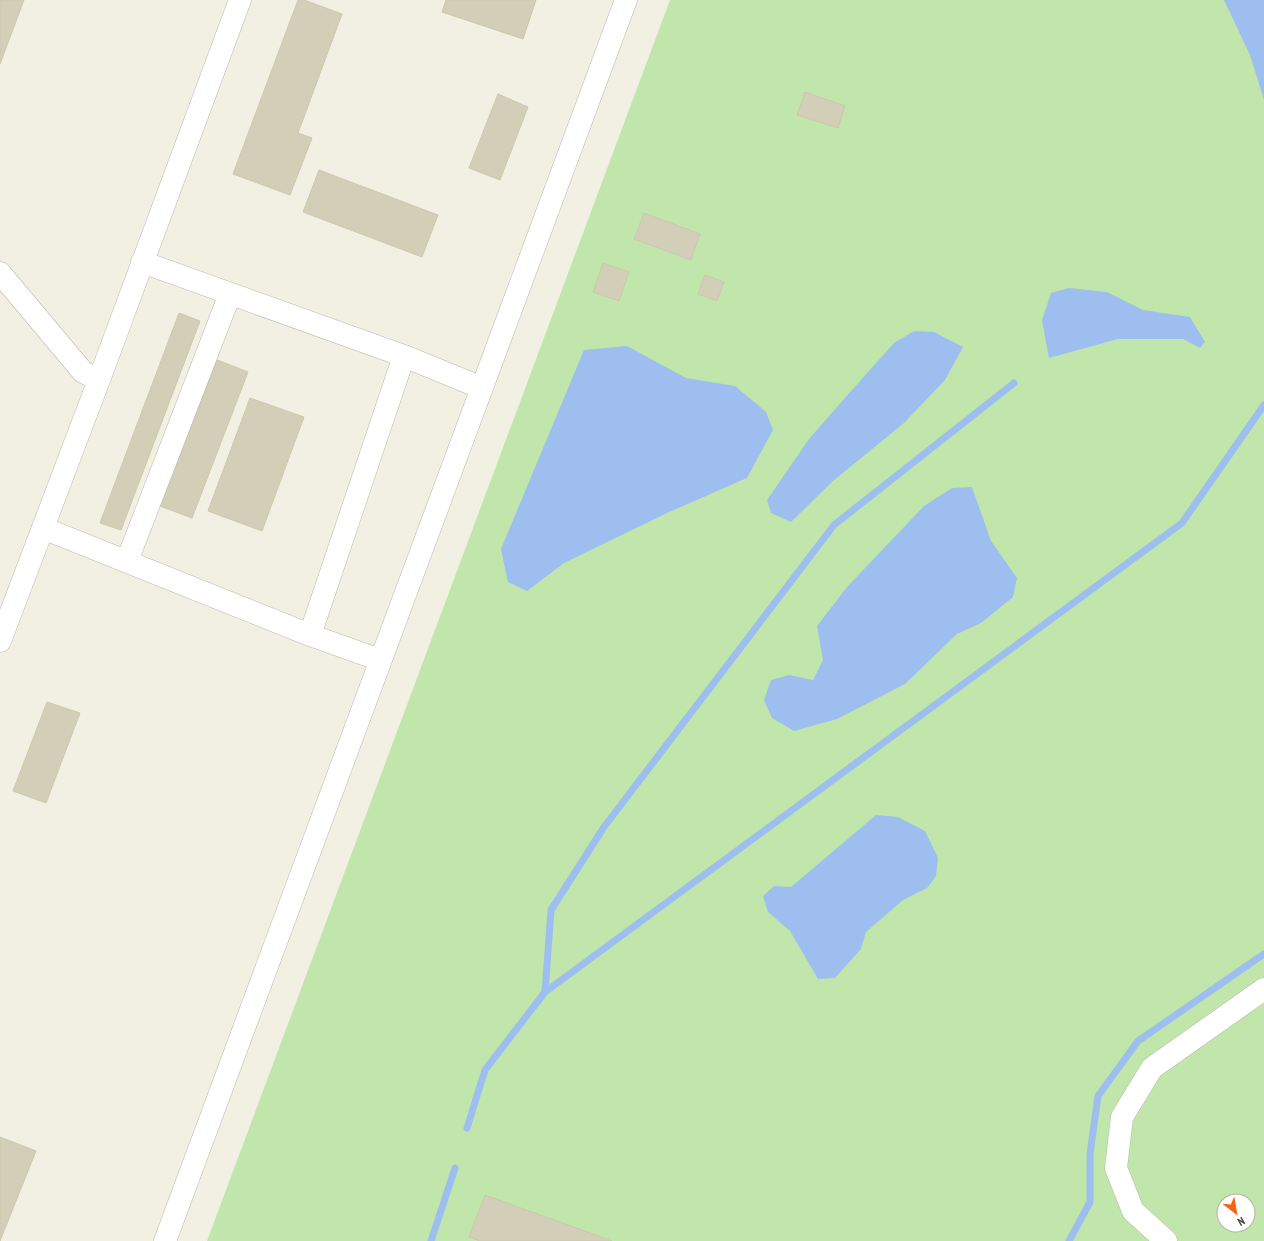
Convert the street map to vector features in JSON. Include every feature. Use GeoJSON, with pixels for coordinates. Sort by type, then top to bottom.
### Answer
{"type":"FeatureCollection","features":[{"type":"Feature","properties":{"kind":"lane"},"geometry":{"type":"LineString","coordinates":[[0,641],[240,0]]}},
{"type":"Feature","properties":{"kind":"lane"},"geometry":{"type":"LineString","coordinates":[[165,1241],[626,0]]}},
{"type":"Feature","properties":{"kind":"lane"},"geometry":{"type":"LineString","coordinates":[[142,262],[404,356],[482,388]]}},
{"type":"Feature","properties":{"kind":"lane"},"geometry":{"type":"LineString","coordinates":[[0,273],[83,372],[99,380]]}},
{"type":"Feature","properties":{"kind":"lane"},"geometry":{"type":"LineString","coordinates":[[127,561],[230,294]]}},
{"type":"Feature","properties":{"kind":"lane"},"geometry":{"type":"LineString","coordinates":[[310,635],[404,356]]}},
{"type":"Feature","properties":{"kind":"lane"},"geometry":{"type":"LineString","coordinates":[[43,528],[310,635],[380,660]]}},
{"type":"Feature","properties":{"kind":"lane"},"geometry":{"type":"LineString","coordinates":[[1166,1241],[1133,1211],[1116,1168],[1122,1117],[1152,1068],[1264,989]]}},
{"type":"Feature","properties":{"kind":"green space"},"geometry":{"type":"Polygon","coordinates":[[[670,0],[1264,0],[1264,1241],[207,1241],[670,0]]]}},
{"type":"Feature","properties":{"kind":"water"},"geometry":{"type":"Polygon","coordinates":[[[1224,0],[1264,0],[1264,100],[1250,55],[1224,0]]]}},
{"type":"Feature","properties":{"kind":"water"},"geometry":{"type":"Polygon","coordinates":[[[1069,288],[1107,292],[1143,310],[1190,317],[1205,342],[1200,348],[1183,339],[1118,339],[1049,358],[1042,320],[1051,293],[1069,288]]]}},
{"type":"Feature","properties":{"kind":"water"},"geometry":{"type":"Polygon","coordinates":[[[914,331],[934,332],[963,347],[945,380],[904,423],[833,481],[791,522],[771,513],[767,500],[809,439],[894,343],[914,331]]]}},
{"type":"Feature","properties":{"kind":"water"},"geometry":{"type":"Polygon","coordinates":[[[627,346],[686,378],[735,386],[766,412],[773,430],[747,478],[667,513],[564,563],[527,591],[508,582],[501,549],[584,350],[627,346]]]}},
{"type":"Feature","properties":{"kind":"water"},"geometry":{"type":"Polygon","coordinates":[[[972,487],[991,541],[1017,578],[1013,597],[981,623],[957,634],[905,684],[837,719],[794,731],[772,718],[764,700],[771,680],[789,675],[813,680],[823,660],[817,626],[847,587],[924,506],[952,488],[972,487]]]}},
{"type":"Feature","properties":{"kind":"water"},"geometry":{"type":"Polygon","coordinates":[[[876,815],[898,817],[925,831],[938,858],[936,876],[927,888],[903,900],[866,932],[861,949],[835,978],[818,979],[790,931],[768,912],[763,896],[774,886],[791,887],[876,815]]]}},
{"type":"Feature","properties":{"kind":"building"},"geometry":{"type":"Polygon","coordinates":[[[0,0],[24,0],[0,64],[0,0]]]}},
{"type":"Feature","properties":{"kind":"building"},"geometry":{"type":"Polygon","coordinates":[[[298,0],[304,0],[342,14],[298,133],[312,138],[290,195],[233,174],[298,0]]]}},
{"type":"Feature","properties":{"kind":"building"},"geometry":{"type":"Polygon","coordinates":[[[446,0],[536,0],[523,39],[442,12],[446,0]]]}},
{"type":"Feature","properties":{"kind":"building"},"geometry":{"type":"Polygon","coordinates":[[[805,92],[845,106],[838,128],[797,115],[805,92]]]}},
{"type":"Feature","properties":{"kind":"building"},"geometry":{"type":"Polygon","coordinates":[[[498,94],[528,107],[500,180],[469,168],[498,94]]]}},
{"type":"Feature","properties":{"kind":"building"},"geometry":{"type":"Polygon","coordinates":[[[319,170],[438,215],[422,257],[303,212],[319,170]]]}},
{"type":"Feature","properties":{"kind":"building"},"geometry":{"type":"Polygon","coordinates":[[[644,213],[700,234],[691,260],[634,239],[644,213]]]}},
{"type":"Feature","properties":{"kind":"building"},"geometry":{"type":"Polygon","coordinates":[[[603,263],[629,272],[619,301],[593,292],[603,263]]]}},
{"type":"Feature","properties":{"kind":"building"},"geometry":{"type":"Polygon","coordinates":[[[705,275],[724,282],[717,301],[698,294],[705,275]]]}},
{"type":"Feature","properties":{"kind":"building"},"geometry":{"type":"Polygon","coordinates":[[[179,313],[200,321],[121,530],[100,523],[179,313]]]}},
{"type":"Feature","properties":{"kind":"building"},"geometry":{"type":"Polygon","coordinates":[[[217,360],[248,372],[192,518],[160,506],[217,360]]]}},
{"type":"Feature","properties":{"kind":"building"},"geometry":{"type":"Polygon","coordinates":[[[250,398],[304,417],[262,531],[208,511],[250,398]]]}},
{"type":"Feature","properties":{"kind":"building"},"geometry":{"type":"Polygon","coordinates":[[[47,702],[80,713],[46,803],[13,791],[47,702]]]}},
{"type":"Feature","properties":{"kind":"building"},"geometry":{"type":"Polygon","coordinates":[[[0,1137],[36,1151],[0,1241],[0,1137]]]}},
{"type":"Feature","properties":{"kind":"building"},"geometry":{"type":"Polygon","coordinates":[[[485,1195],[612,1241],[480,1241],[469,1237],[485,1195]]]}},
{"type":"Feature","properties":{"kind":"waterway"},"geometry":{"type":"LineString","coordinates":[[545,992],[551,910],[604,827],[834,525],[1014,383]]}},
{"type":"Feature","properties":{"kind":"waterway"},"geometry":{"type":"LineString","coordinates":[[467,1128],[485,1070],[545,992],[1182,523],[1264,405]]}},
{"type":"Feature","properties":{"kind":"waterway"},"geometry":{"type":"LineString","coordinates":[[1069,1241],[1090,1202],[1090,1154],[1098,1096],[1138,1041],[1264,954]]}},
{"type":"Feature","properties":{"kind":"waterway"},"geometry":{"type":"LineString","coordinates":[[431,1241],[455,1168]]}}]}
